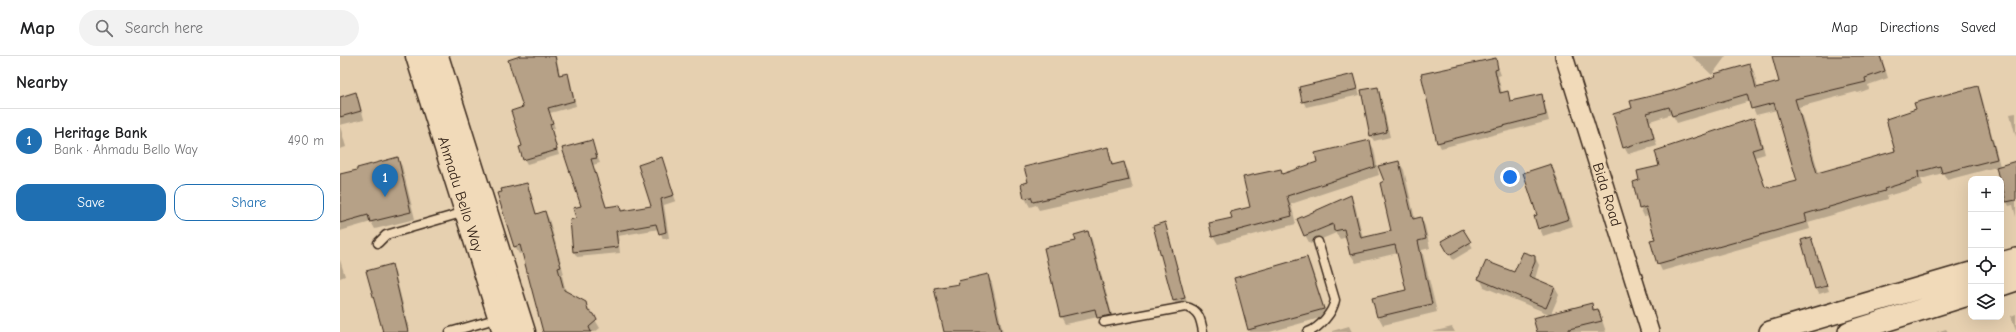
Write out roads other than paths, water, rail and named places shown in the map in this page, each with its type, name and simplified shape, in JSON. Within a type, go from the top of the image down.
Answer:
[{"type":"main road","name":"Ahmadu Bello Way","points":[[417,56],[502,325]]},
{"type":"main road","name":"Ahmadu Bello Way","points":[[437,56],[524,332]]},
{"type":"street","name":"Bida Road","points":[[1564,56],[1650,332]]},
{"type":"street","points":[[2004,263],[2016,259]]},
{"type":"street","points":[[1770,332],[1968,274]]},
{"type":"street","points":[[2004,284],[2016,280]]},
{"type":"street","points":[[1849,332],[1968,295]]},
{"type":"lane","points":[[378,243],[386,235],[466,212]]},
{"type":"lane","points":[[1308,332],[1319,326],[1334,308],[1336,300],[1318,242]]},
{"type":"lane","points":[[1104,322],[1185,307],[1193,308],[1198,314],[1203,332]]},
{"type":"lane","points":[[450,332],[502,325]]},
{"type":"place","name":"Heritage Bank","points":[[385,197]]}]
